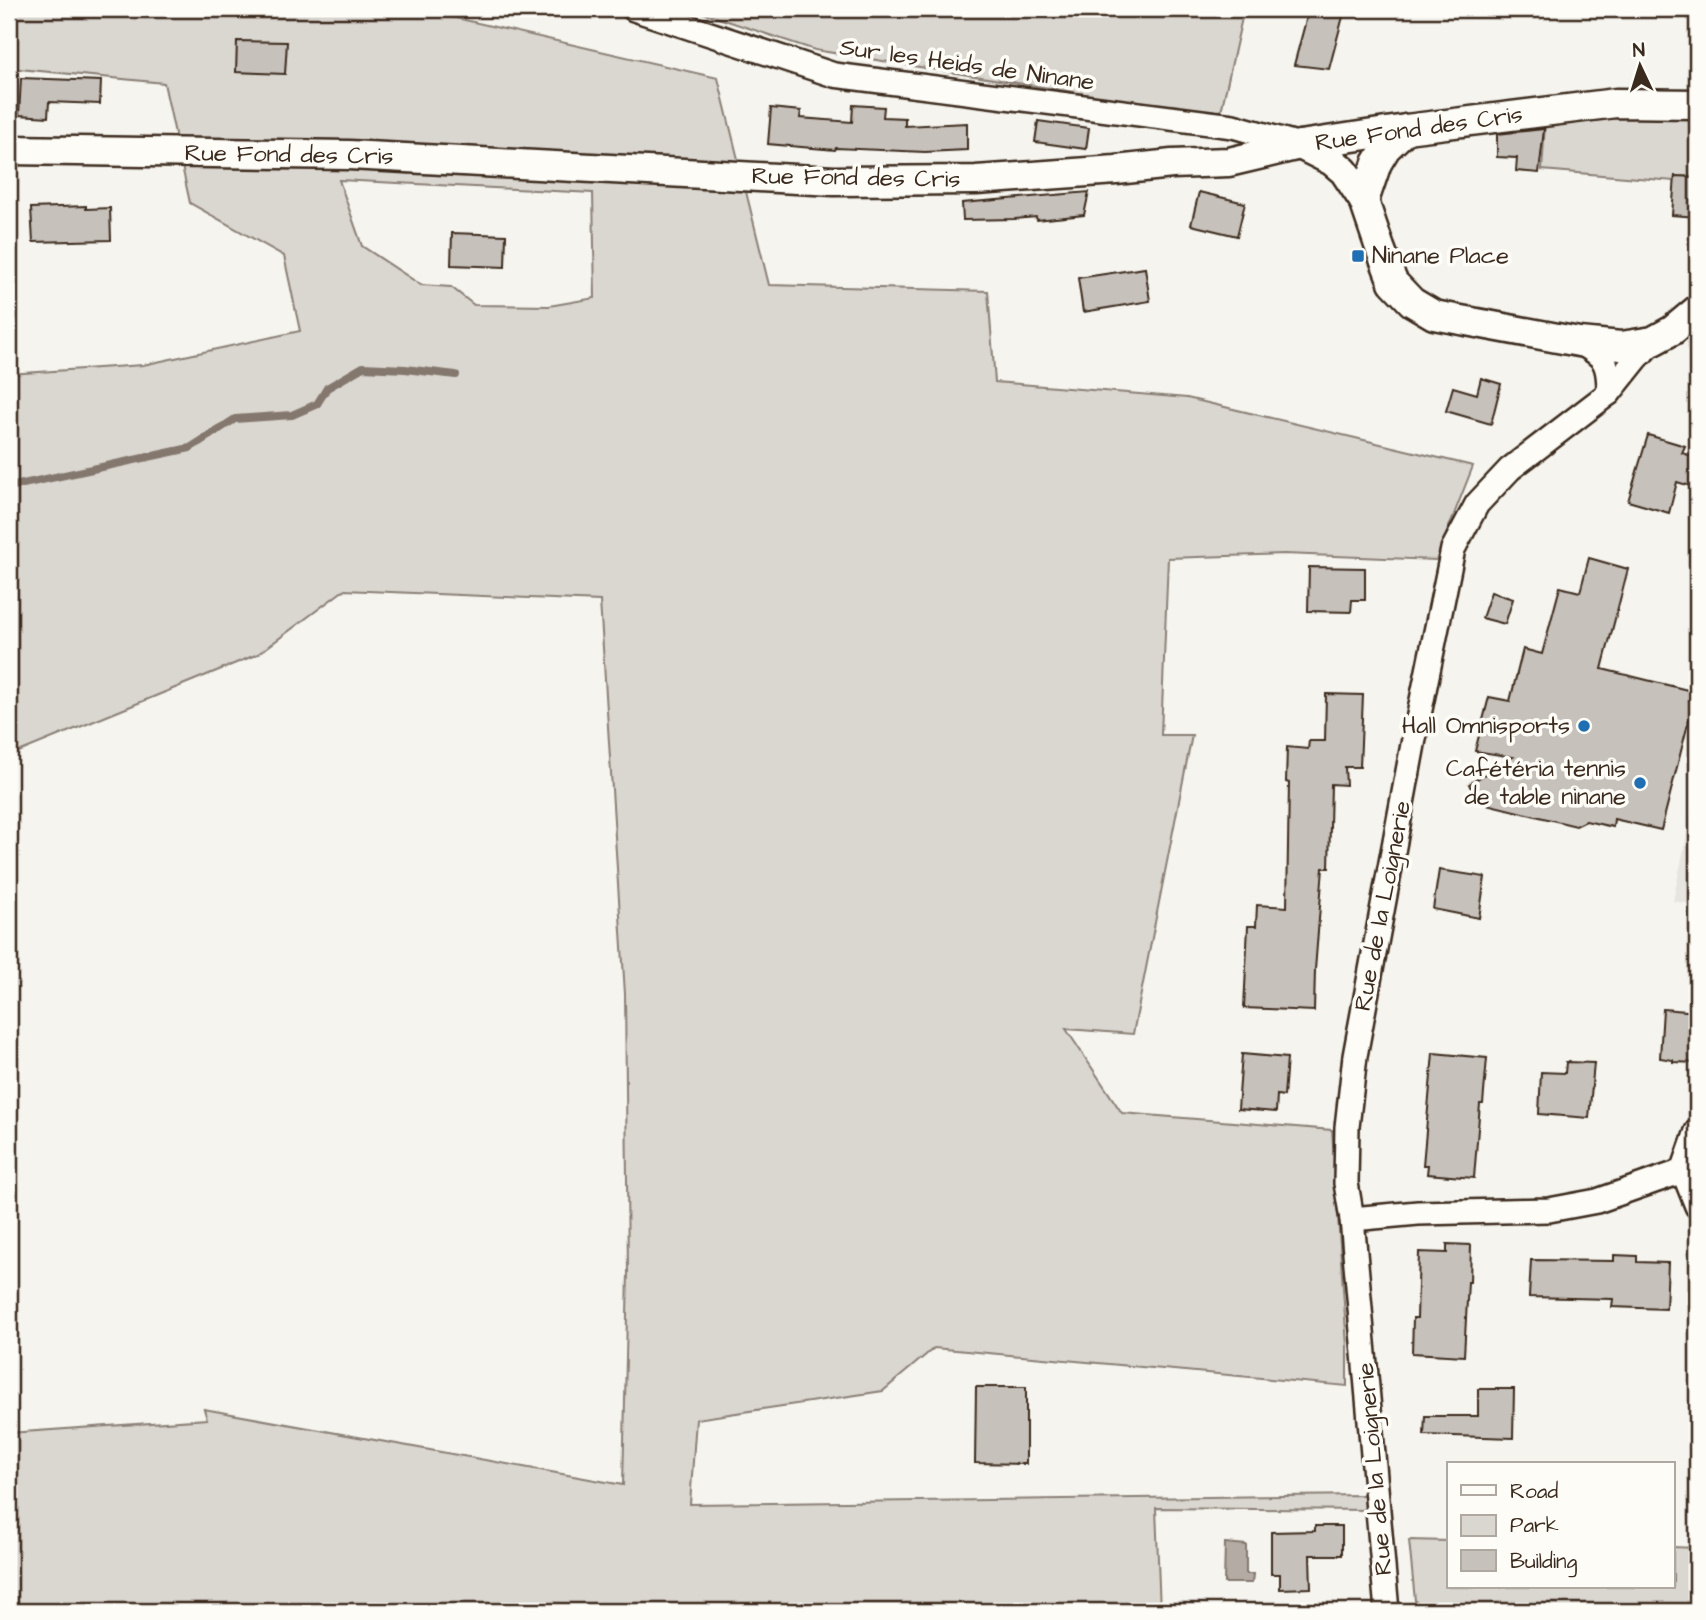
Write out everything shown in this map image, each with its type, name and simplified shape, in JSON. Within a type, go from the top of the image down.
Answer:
[{"type":"street","name":"Sur les Heids de Ninane","points":[[634,9],[834,75],[1233,126],[1300,145]]},
{"type":"street","name":"Rue Fond des Cris","points":[[9,150],[349,155],[846,181],[976,180],[1229,162],[1300,145],[1616,103],[1697,104]]},
{"type":"street","points":[[1364,201],[1377,163],[1386,148],[1406,129]]},
{"type":"street","points":[[1300,145],[1332,161],[1344,171],[1364,201],[1393,282],[1412,302],[1434,315],[1579,342],[1621,346],[1653,341]]},
{"type":"street","name":"Rue de la Loignerie","points":[[1387,1611],[1352,1219],[1346,1183],[1347,1127],[1355,1056],[1413,739],[1453,550],[1477,504],[1510,469],[1609,393],[1653,341],[1673,330],[1697,310]]},
{"type":"street","points":[[1579,342],[1602,356],[1609,380],[1609,393]]},
{"type":"street","points":[[1697,1131],[1683,1171],[1697,1206]]},
{"type":"street","points":[[1352,1219],[1418,1213],[1549,1210],[1597,1201],[1683,1171]]},
{"type":"shaded area","points":[[1697,787],[1697,905],[1673,901]]},
{"type":"shaded area","points":[[1225,1543],[1246,1545],[1246,1574],[1253,1574],[1252,1583],[1224,1583]]},
{"type":"green space","points":[[9,9],[417,9],[718,78],[769,285],[988,291],[995,382],[1187,398],[1473,466],[1436,560],[1284,554],[1168,558],[1161,735],[1192,735],[1133,1034],[1066,1029],[1122,1113],[1332,1130],[1347,1346],[1347,1386],[934,1348],[883,1391],[696,1419],[690,1504],[1364,1495],[1369,1510],[1156,1508],[1160,1611],[9,1611],[9,1433],[207,1419],[204,1409],[623,1485],[628,1272],[625,994],[600,601],[344,590],[258,654],[9,756],[9,374],[143,365],[300,331],[284,256],[190,203],[164,83],[9,68]],"holes":[[[339,180],[593,193],[595,298],[549,306],[474,305],[451,287],[421,285],[362,246]]]},
{"type":"green space","points":[[691,9],[1244,9],[1220,116],[815,50]]},
{"type":"green space","points":[[1626,116],[1697,119],[1697,177],[1675,176],[1674,181],[1542,170],[1545,125]]},
{"type":"green space","points":[[1409,1540],[1447,1541],[1447,1588],[1674,1588],[1674,1547],[1697,1548],[1697,1611],[1416,1611]]},
{"type":"building","points":[[1309,9],[1345,9],[1329,69],[1294,65]]},
{"type":"building","points":[[237,41],[287,42],[285,74],[236,72]]},
{"type":"building","points":[[21,78],[101,81],[100,104],[49,102],[48,117],[19,115]]},
{"type":"building","points":[[853,105],[884,107],[883,117],[905,118],[905,126],[967,123],[967,150],[835,150],[768,144],[771,108],[801,111],[800,118],[852,122]]},
{"type":"building","points":[[1038,121],[1089,128],[1086,149],[1035,142]]},
{"type":"building","points":[[1544,129],[1539,173],[1516,171],[1517,158],[1497,157],[1497,134]]},
{"type":"building","points":[[1675,176],[1697,177],[1697,217],[1672,215]]},
{"type":"building","points":[[1089,192],[1084,215],[1037,220],[1036,217],[963,220],[962,203]]},
{"type":"building","points":[[1199,192],[1245,203],[1237,236],[1191,225]]},
{"type":"building","points":[[86,206],[86,209],[110,208],[111,240],[33,242],[31,208]]},
{"type":"building","points":[[452,233],[506,235],[505,267],[451,265]]},
{"type":"building","points":[[1145,268],[1150,301],[1083,312],[1078,278]]},
{"type":"building","points":[[1481,378],[1501,384],[1491,424],[1446,411],[1453,387],[1477,394]]},
{"type":"building","points":[[1648,435],[1685,446],[1682,453],[1697,458],[1697,488],[1677,482],[1669,513],[1628,501]]},
{"type":"building","name":"Hall Omnisports","points":[[1589,558],[1628,569],[1602,669],[1696,692],[1661,830],[1614,819],[1613,827],[1586,821],[1576,826],[1478,802],[1469,784],[1513,757],[1475,751],[1489,697],[1510,701],[1523,649],[1542,654],[1560,587],[1580,592]]},
{"type":"building","points":[[1309,567],[1365,568],[1365,600],[1352,600],[1351,612],[1308,611]]},
{"type":"building","points":[[1491,592],[1513,599],[1505,624],[1482,618]]},
{"type":"building","points":[[1326,694],[1363,695],[1360,767],[1345,767],[1346,785],[1331,784],[1329,868],[1323,868],[1314,1011],[1244,1008],[1248,926],[1256,926],[1257,905],[1287,907],[1287,747],[1308,749],[1309,741],[1325,741]]},
{"type":"building","points":[[1439,870],[1485,877],[1479,918],[1433,909]]},
{"type":"building","points":[[1663,1009],[1697,1012],[1697,1063],[1673,1062],[1660,1058]]},
{"type":"building","points":[[1433,1053],[1487,1058],[1474,1178],[1427,1174],[1428,1165],[1423,1165]]},
{"type":"building","points":[[1242,1054],[1287,1058],[1284,1096],[1277,1095],[1276,1112],[1238,1109]]},
{"type":"building","points":[[1566,1062],[1594,1063],[1589,1118],[1539,1114],[1541,1072],[1565,1073]]},
{"type":"building","points":[[1447,1244],[1471,1245],[1464,1356],[1412,1353],[1413,1318],[1417,1318],[1419,1252],[1447,1253]]},
{"type":"building","points":[[1614,1255],[1637,1256],[1637,1262],[1668,1263],[1666,1309],[1612,1307],[1613,1299],[1529,1297],[1531,1260],[1614,1261]]},
{"type":"building","points":[[976,1387],[1026,1387],[1026,1464],[975,1463]]},
{"type":"building","points":[[1478,1389],[1514,1389],[1513,1438],[1424,1435],[1425,1416],[1478,1416]]},
{"type":"building","points":[[1315,1526],[1342,1526],[1342,1555],[1310,1555],[1311,1588],[1280,1589],[1280,1574],[1271,1574],[1271,1532],[1315,1531]]},
{"type":"waterway","points":[[9,487],[190,448],[235,419],[292,415],[317,404],[327,388],[363,367],[456,375]]},
{"type":"place","name":"Ninane Place","points":[[1358,256]]},
{"type":"place","name":"Hall Omnisports","points":[[1584,726]]},
{"type":"place","name":"Cafétéria tennis de table ninane","points":[[1640,783]]}]
